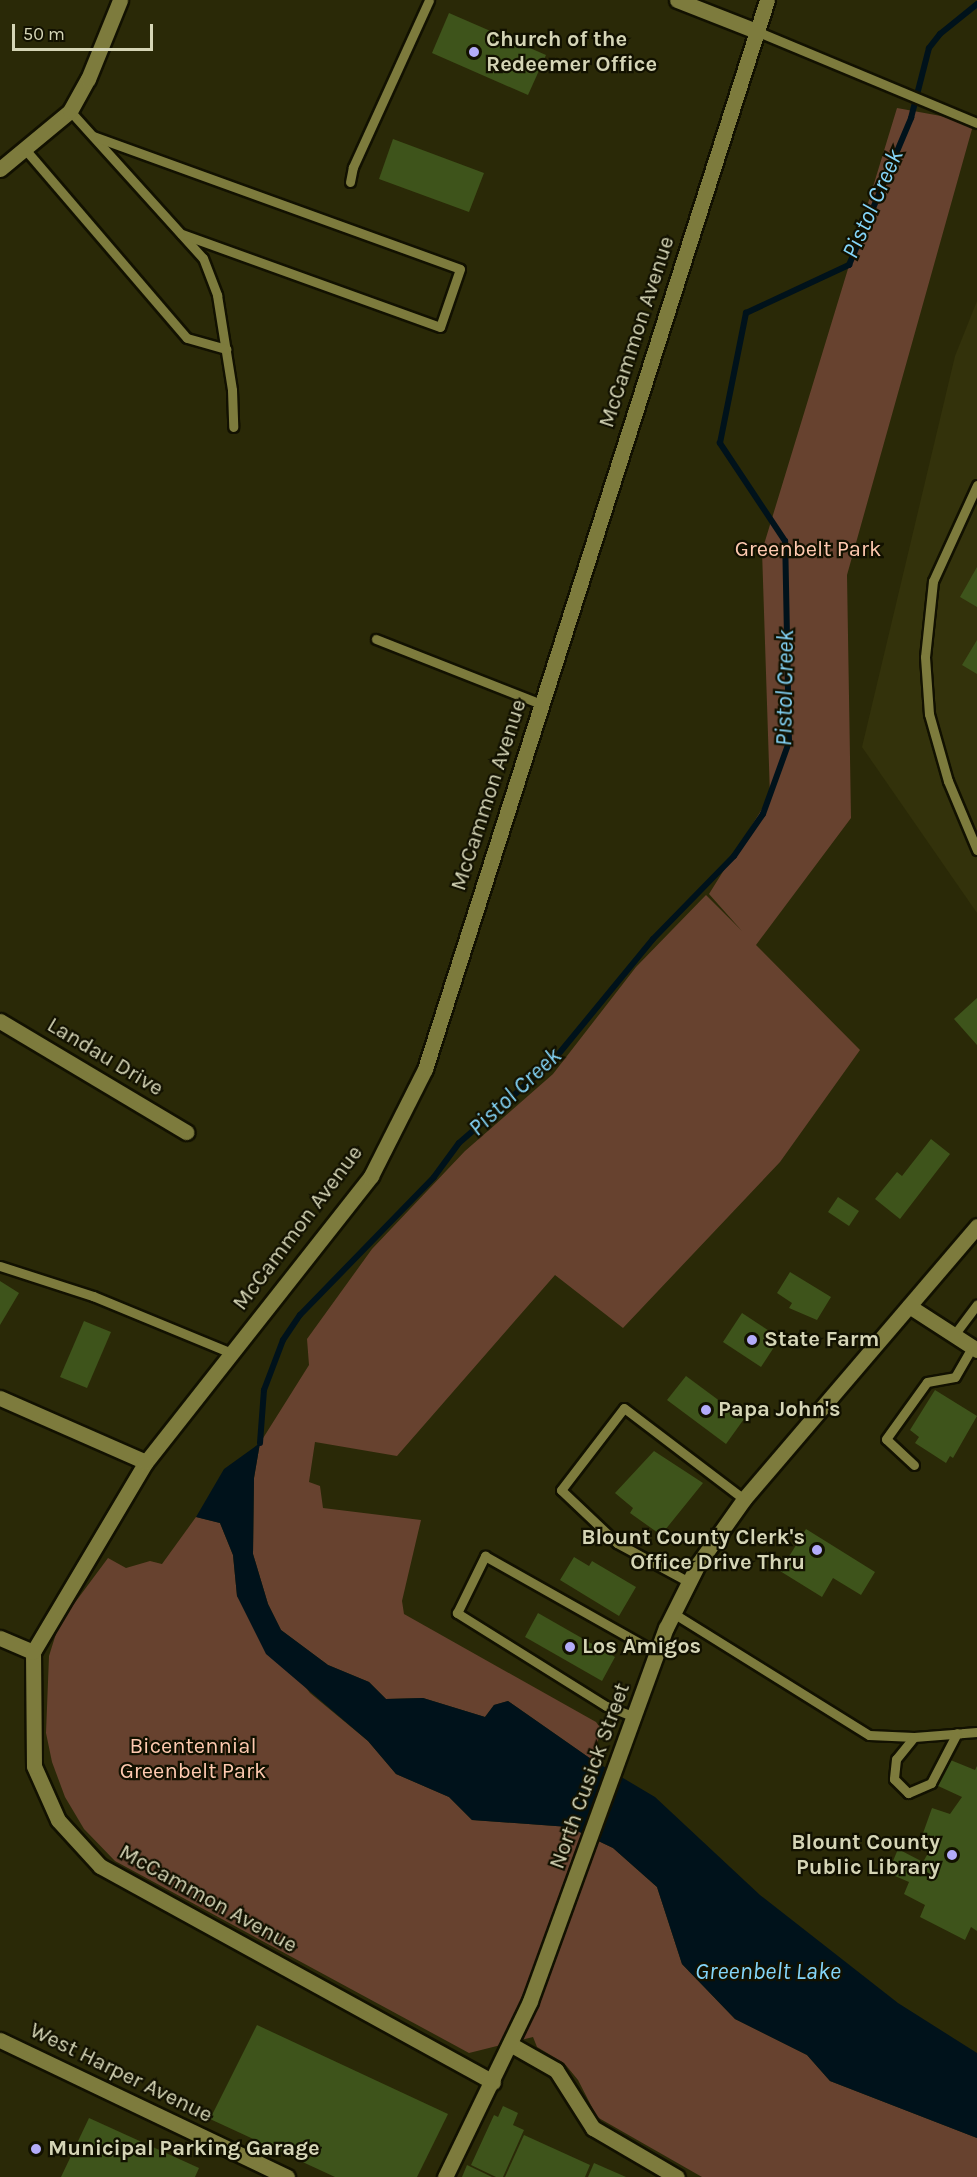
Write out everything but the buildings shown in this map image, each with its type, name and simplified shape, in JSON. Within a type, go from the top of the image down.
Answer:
[{"type":"street","points":[[0,168],[70,111],[88,79],[120,0]]},
{"type":"street","points":[[677,0],[756,31]]},
{"type":"street","name":"McCammon Avenue","points":[[493,2082],[100,1866],[58,1820],[34,1766],[33,1652],[146,1462],[371,1176],[425,1069],[767,0]]},
{"type":"street","name":"Landau Drive","points":[[0,1021],[186,1132]]},
{"type":"street","name":"North Cusick Street","points":[[445,2177],[510,2044],[582,1868],[657,1653],[673,1613],[698,1564],[744,1499],[977,1227]]},
{"type":"street","points":[[909,1306],[975,1349]]},
{"type":"street","points":[[0,1398],[146,1462]]},
{"type":"street","points":[[0,1638],[33,1652]]},
{"type":"street","name":"West Harper Avenue","points":[[0,2040],[287,2177]]},
{"type":"street","points":[[510,2044],[556,2070],[593,2128],[676,2177]]},
{"type":"lane","points":[[350,182],[353,166],[429,0]]},
{"type":"lane","points":[[756,31],[977,123]]},
{"type":"lane","points":[[70,111],[203,258],[211,276],[226,349],[232,390],[233,427]]},
{"type":"lane","points":[[93,136],[460,269],[440,327],[181,234]]},
{"type":"lane","points":[[24,148],[187,338],[226,349]]},
{"type":"lane","points":[[977,485],[933,581],[925,657],[929,714],[948,781],[977,849]]},
{"type":"lane","points":[[376,639],[541,704]]},
{"type":"lane","points":[[0,1266],[93,1296],[231,1353]]},
{"type":"lane","points":[[954,1335],[977,1305]]},
{"type":"lane","points":[[914,1465],[886,1439],[927,1382],[955,1377],[975,1349]]},
{"type":"lane","points":[[689,1582],[616,1543],[561,1490],[624,1408],[744,1499]]},
{"type":"lane","points":[[635,1717],[606,1706],[457,1613],[485,1556],[657,1653]]},
{"type":"lane","points":[[673,1613],[868,1735],[914,1737],[977,1732]]},
{"type":"lane","points":[[914,1737],[896,1759],[894,1779],[908,1793],[931,1783],[957,1734]]},
{"type":"shaded area","points":[[977,301],[977,913],[862,747],[955,356]]},
{"type":"green space","name":"Greenbelt Park","points":[[897,108],[974,122],[847,575],[851,818],[756,945],[860,1050],[780,1162],[623,1328],[555,1275],[397,1456],[315,1442],[309,1482],[320,1486],[323,1508],[421,1520],[402,1601],[404,1614],[596,1722],[602,1730],[591,1759],[508,1701],[494,1705],[485,1717],[423,1698],[386,1699],[369,1682],[328,1665],[281,1630],[268,1604],[253,1554],[254,1478],[260,1443],[309,1365],[307,1339],[372,1249],[465,1151],[553,1074],[636,967],[706,895],[742,931],[709,894],[770,796],[762,551]]},
{"type":"green space","name":"Bicentennial Greenbelt Park","points":[[196,1517],[220,1523],[233,1555],[237,1596],[310,1693],[368,1741],[396,1774],[449,1797],[472,1820],[569,1827],[613,1848],[657,1887],[682,1964],[735,2019],[807,2055],[830,2081],[977,2138],[977,2177],[702,2177],[597,2117],[578,2080],[564,2063],[537,2047],[533,2037],[469,2053],[115,1861],[84,1829],[65,1797],[52,1762],[46,1733],[49,1656],[59,1624],[108,1558],[126,1568],[150,1561],[162,1564]]},
{"type":"water","name":"Greenbelt Lake","points":[[260,1443],[254,1478],[253,1554],[268,1604],[281,1630],[328,1665],[369,1682],[386,1699],[423,1698],[485,1717],[494,1705],[508,1701],[591,1759],[655,1797],[760,1895],[898,2003],[977,2053],[977,2138],[830,2081],[807,2055],[735,2019],[682,1964],[657,1887],[613,1848],[569,1827],[472,1820],[449,1797],[396,1774],[368,1741],[266,1654],[237,1596],[233,1555],[220,1523],[196,1517],[224,1469]]},
{"type":"waterway","name":"Pistol Creek","points":[[260,1443],[264,1390],[283,1340],[300,1315],[434,1177],[459,1143],[552,1062],[653,939],[734,856],[763,814],[789,742],[785,541],[720,443],[746,313],[849,265],[911,118],[929,48],[940,34],[977,4]]},
{"type":"place","name":"Church of the Redeemer Office","points":[[474,52]]},
{"type":"place","name":"State Farm","points":[[752,1340]]},
{"type":"place","name":"Papa John's","points":[[706,1410]]},
{"type":"place","name":"Blount County Clerk's Office Drive Thru","points":[[817,1550]]},
{"type":"place","name":"Los Amigos","points":[[570,1647]]},
{"type":"place","name":"Blount County Public Library","points":[[952,1855]]},
{"type":"place","name":"Municipal Parking Garage","points":[[36,2149]]}]
